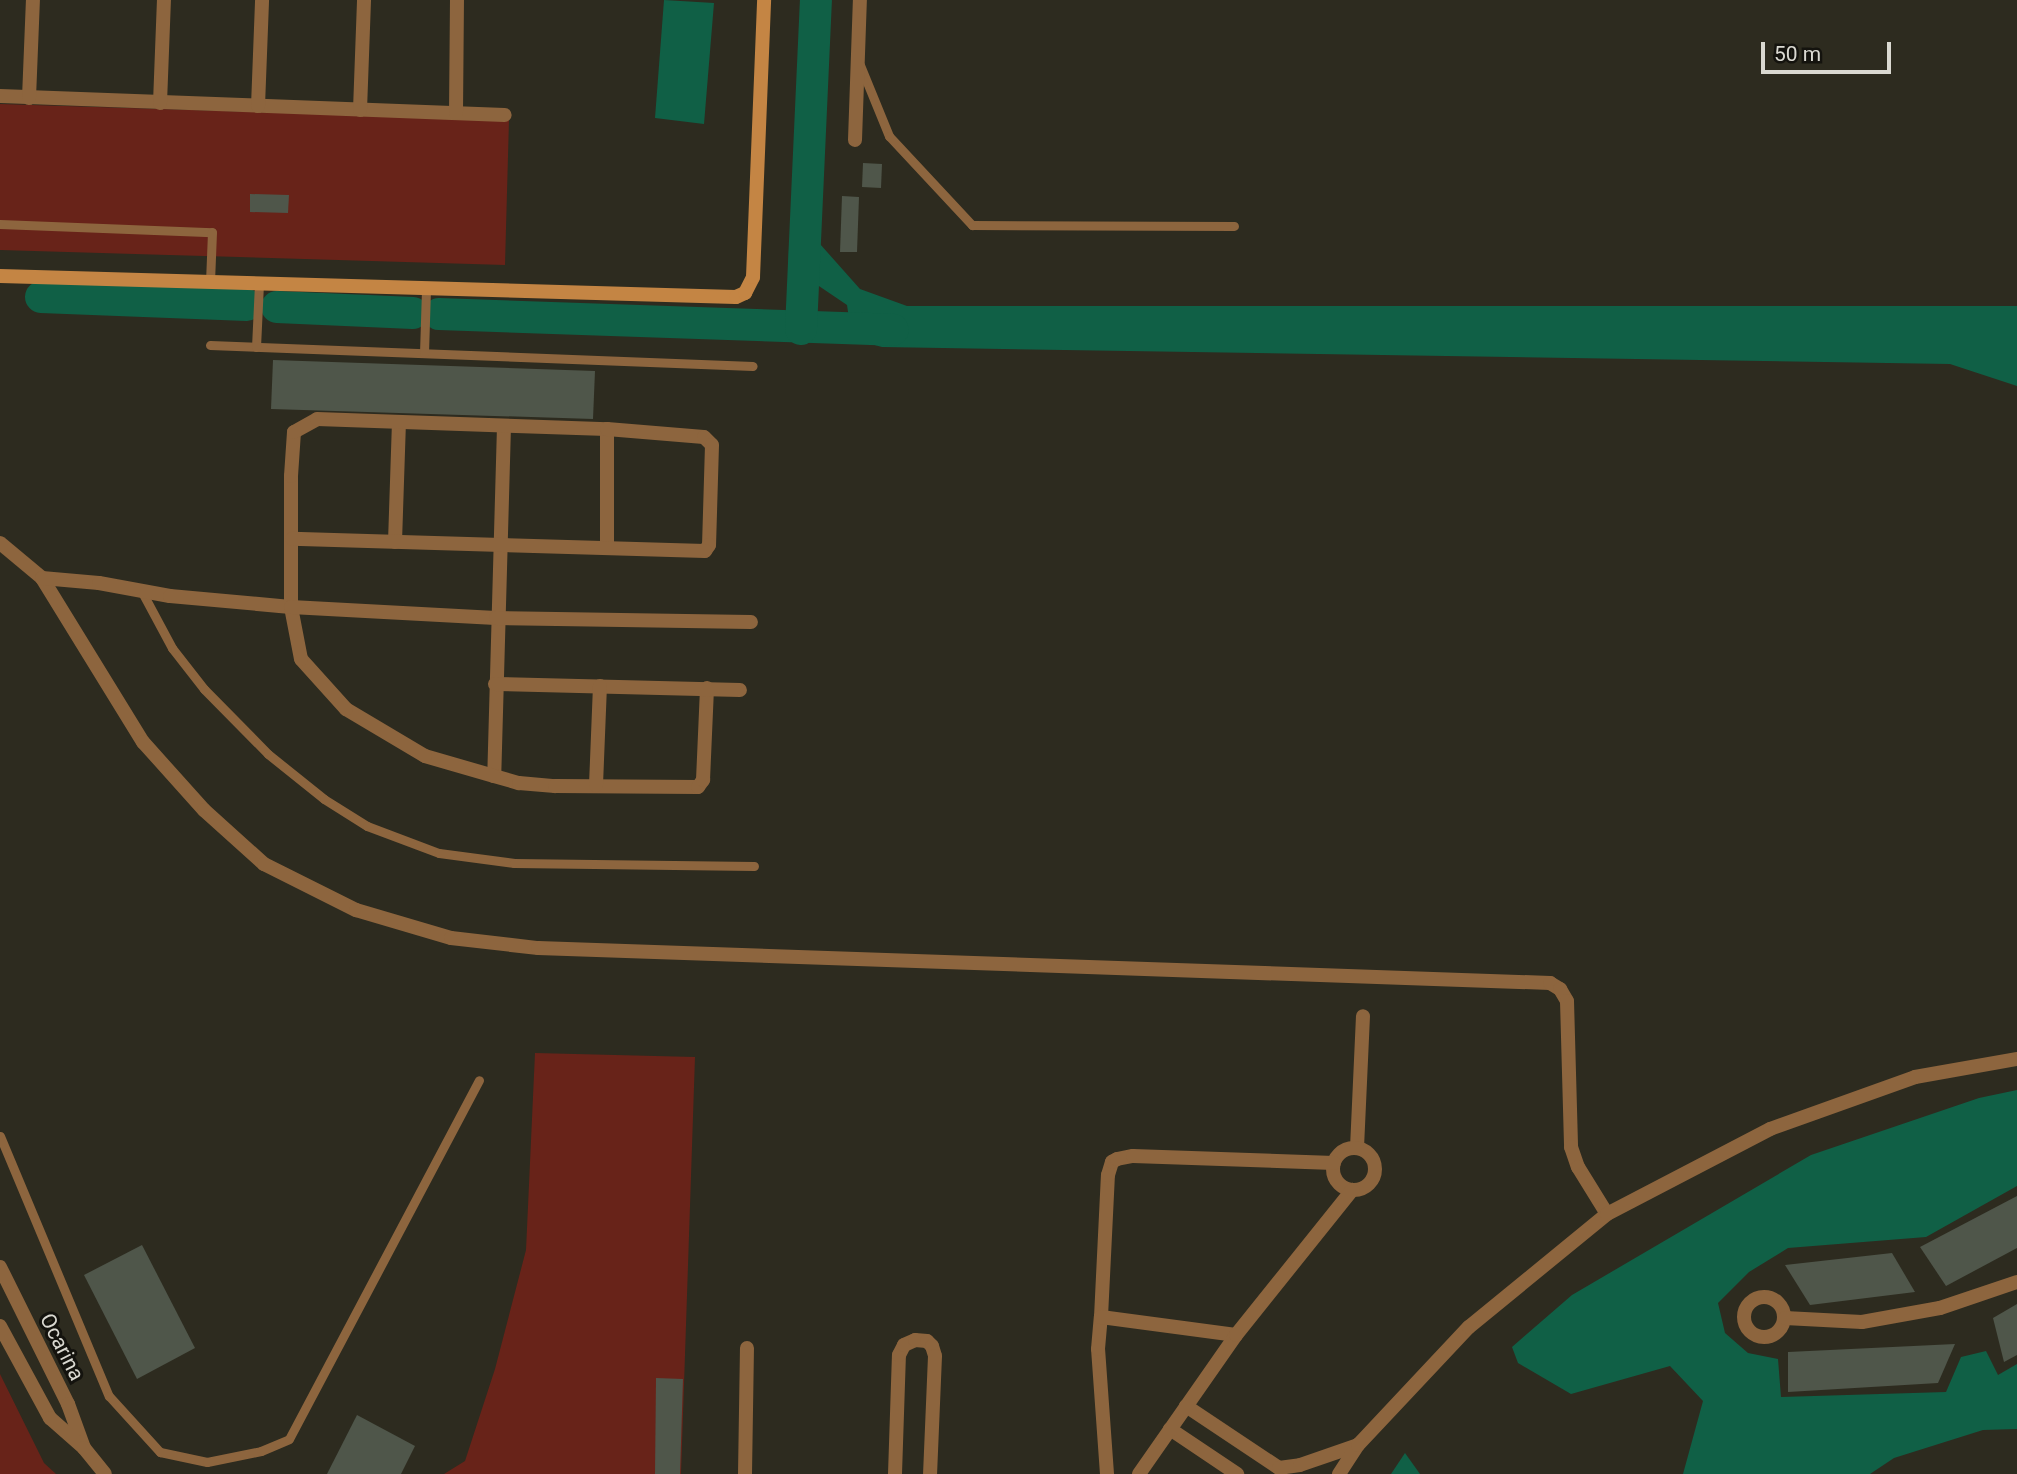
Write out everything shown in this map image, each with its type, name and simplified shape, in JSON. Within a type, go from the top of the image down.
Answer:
[{"type":"main road","points":[[0,276],[722,297],[745,293],[753,277],[754,262],[764,0]]},
{"type":"street","points":[[29,98],[33,0]]},
{"type":"street","points":[[153,0],[164,0],[160,103]]},
{"type":"street","points":[[258,106],[262,0]]},
{"type":"street","points":[[360,110],[364,0]]},
{"type":"street","points":[[456,113],[457,0]]},
{"type":"street","points":[[855,140],[860,0]]},
{"type":"street","points":[[0,96],[505,115]]},
{"type":"street","points":[[292,539],[708,549],[712,445],[704,437],[607,429],[317,419],[294,432],[292,539],[291,607],[301,659],[346,709],[425,756],[519,783],[696,788],[701,785],[707,688]]},
{"type":"street","points":[[395,542],[399,423]]},
{"type":"street","points":[[494,776],[496,618],[504,426]]},
{"type":"street","points":[[607,429],[607,548]]},
{"type":"street","points":[[0,543],[43,578],[143,742],[204,810],[264,864],[356,910],[451,937],[538,947],[1550,984],[1560,989],[1567,1000],[1571,1147],[1578,1167],[1607,1214]]},
{"type":"street","points":[[43,578],[99,583],[142,592],[291,607],[496,618],[751,622]]},
{"type":"street","points":[[495,684],[740,690]]},
{"type":"street","points":[[596,785],[600,686]]},
{"type":"street","points":[[1357,1148],[1363,1016]]},
{"type":"street","points":[[1339,1474],[1358,1445],[1469,1327],[1607,1214],[1770,1129],[1916,1077],[2017,1059]]},
{"type":"street","points":[[1357,1148],[1370,1155],[1375,1175],[1366,1187],[1352,1190],[1345,1188],[1335,1177],[1334,1163],[1343,1152],[1357,1148]]},
{"type":"street","points":[[1107,1474],[1098,1349],[1108,1175],[1112,1162],[1133,1156],[1334,1163]]},
{"type":"street","points":[[1139,1474],[1236,1335],[1352,1190]]},
{"type":"street","name":"Ocarina","points":[[0,1267],[68,1405],[84,1448]]},
{"type":"street","points":[[1785,1318],[1862,1322],[1940,1308],[2017,1282]]},
{"type":"street","points":[[1101,1317],[1236,1335]]},
{"type":"street","name":"Ocarina","points":[[0,1326],[50,1418],[84,1448],[105,1474]]},
{"type":"street","points":[[895,1474],[899,1355],[904,1345],[915,1340],[927,1341],[935,1356],[930,1474]]},
{"type":"street","points":[[745,1474],[747,1348]]},
{"type":"street","points":[[1186,1406],[1279,1468],[1300,1465],[1358,1445]]},
{"type":"street","points":[[1170,1429],[1237,1474]]},
{"type":"lane","points":[[858,61],[889,136],[972,225],[1234,226]]},
{"type":"lane","points":[[0,224],[212,232],[211,282]]},
{"type":"lane","points":[[256,347],[260,284]]},
{"type":"lane","points":[[424,353],[426,289]]},
{"type":"lane","points":[[210,345],[753,366]]},
{"type":"lane","points":[[142,592],[172,648],[204,689],[268,754],[324,799],[368,826],[439,853],[514,863],[754,866]]},
{"type":"lane","points":[[0,1136],[109,1395],[160,1452],[206,1462],[261,1451],[289,1439],[479,1080]]},
{"type":"shaded area","points":[[664,0],[714,3],[704,124],[655,118]]},
{"type":"shaded area","points":[[0,104],[509,120],[505,265],[0,250]]},
{"type":"shaded area","points":[[820,244],[860,289],[907,306],[2017,306],[2017,386],[1950,364],[882,347],[852,339],[847,305],[810,280],[788,280],[789,246]]},
{"type":"shaded area","points":[[535,1053],[695,1057],[681,1474],[444,1474],[465,1461],[495,1369],[526,1250]]},
{"type":"shaded area","points":[[2017,1090],[2017,1186],[1926,1237],[1788,1248],[1749,1272],[1718,1303],[1725,1333],[1748,1353],[1778,1359],[1781,1397],[1946,1392],[1961,1357],[1986,1351],[1998,1375],[2017,1364],[2017,1429],[1983,1430],[1894,1458],[1870,1474],[1683,1474],[1703,1401],[1670,1366],[1571,1394],[1518,1363],[1512,1347],[1572,1295],[1811,1155],[1979,1098]]},
{"type":"shaded area","points":[[0,1374],[44,1463],[56,1474],[0,1474]]},
{"type":"shaded area","points":[[1405,1453],[1420,1474],[1391,1474]]},
{"type":"building","points":[[863,163],[882,164],[881,188],[862,187]]},
{"type":"building","points":[[250,194],[289,195],[288,213],[250,212]]},
{"type":"building","points":[[842,196],[859,197],[857,252],[840,252]]},
{"type":"building","points":[[273,360],[595,371],[593,419],[271,409]]},
{"type":"building","points":[[2017,1196],[2017,1248],[1946,1286],[1920,1247]]},
{"type":"building","points":[[142,1245],[195,1348],[137,1379],[84,1275]]},
{"type":"building","points":[[1892,1253],[1915,1292],[1810,1305],[1785,1265]]},
{"type":"building","points":[[2017,1304],[2017,1355],[2004,1362],[1993,1318]]},
{"type":"building","points":[[1955,1344],[1938,1383],[1788,1392],[1788,1352]]},
{"type":"building","points":[[656,1378],[683,1379],[680,1474],[655,1474]]},
{"type":"building","points":[[357,1415],[415,1446],[401,1474],[327,1474]]},
{"type":"waterway","points":[[801,329],[816,0]]},
{"type":"waterway","points":[[41,297],[247,305]]},
{"type":"waterway","points":[[277,307],[413,313]]},
{"type":"waterway","points":[[439,314],[893,330]]}]
